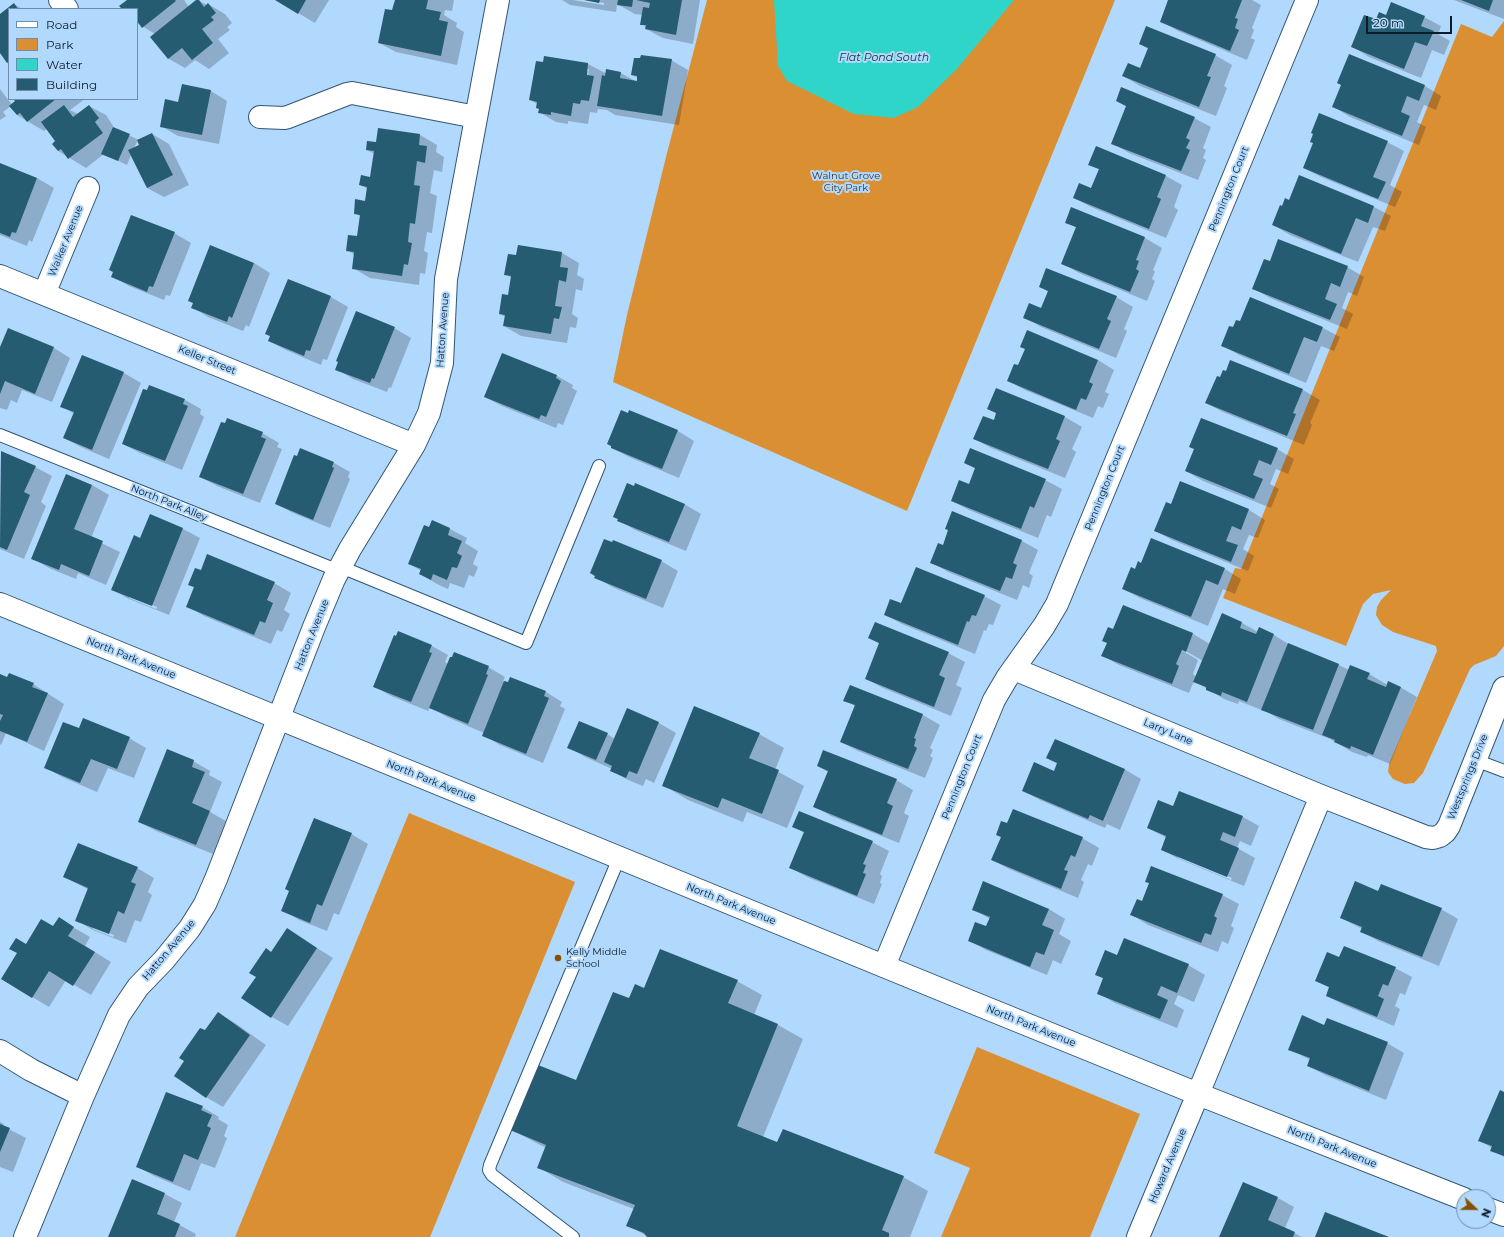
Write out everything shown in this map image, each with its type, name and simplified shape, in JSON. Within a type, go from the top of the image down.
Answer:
[{"type":"street","points":[[60,0],[66,8]]},
{"type":"street","name":"Hatton Avenue","points":[[25,1237],[83,1096],[119,1015],[138,987],[164,960],[190,928],[205,904],[314,627],[340,569],[350,549],[414,445],[429,413],[442,363],[446,279],[498,0]]},
{"type":"street","name":"Pennington Court","points":[[884,966],[994,700],[1014,668],[1044,626],[1057,604],[1307,0]]},
{"type":"street","points":[[260,117],[288,117],[352,93],[476,117]]},
{"type":"street","name":"Walker Avenue","points":[[44,294],[88,188]]},
{"type":"street","name":"Keller Street","points":[[0,276],[414,445]]},
{"type":"street","name":"North Park Avenue","points":[[0,604],[1198,1094],[1456,1196]]},
{"type":"street","name":"Larry Lane","points":[[1014,668],[1321,796]]},
{"type":"street","name":"Westsprings Drive","points":[[1321,796],[1426,837],[1433,838],[1440,836],[1445,832],[1448,826],[1504,688]]},
{"type":"street","name":"Howard Avenue","points":[[1138,1237],[1321,796]]},
{"type":"street","points":[[0,1051],[31,1070],[83,1096]]},
{"type":"lane","name":"North Park Alley","points":[[0,435],[526,643],[599,466]]},
{"type":"lane","points":[[1475,760],[1504,771]]},
{"type":"lane","points":[[573,1237],[492,1175],[490,1165],[619,858]]},
{"type":"green space","name":"Walnut Grove City Park","points":[[707,0],[1115,0],[907,511],[613,382],[627,315]]},
{"type":"green space","points":[[1504,21],[1504,646],[1496,656],[1474,665],[1470,669],[1423,773],[1414,783],[1405,784],[1393,779],[1388,772],[1389,764],[1437,651],[1436,646],[1393,632],[1382,625],[1376,615],[1377,607],[1381,600],[1391,590],[1373,594],[1363,604],[1346,646],[1223,598],[1235,568],[1241,569],[1461,24],[1492,37]]},
{"type":"green space","points":[[409,813],[575,882],[430,1237],[235,1237]]},
{"type":"green space","points":[[977,1047],[1140,1114],[1090,1237],[941,1237],[970,1168],[934,1153]]},
{"type":"water","name":"Flat Pond South","points":[[774,0],[1014,0],[957,69],[918,107],[894,118],[854,114],[787,81],[778,66]]},
{"type":"building","points":[[127,0],[176,1],[142,28],[138,22],[138,8],[121,8],[119,6]]},
{"type":"building","points":[[196,0],[199,0],[204,7],[208,3],[216,13],[211,17],[214,20],[202,29],[213,43],[192,60],[182,48],[168,59],[150,37]]},
{"type":"building","points":[[275,0],[306,0],[298,14]]},
{"type":"building","points":[[395,0],[428,0],[426,9],[441,12],[439,20],[448,22],[441,56],[378,43],[385,9],[392,10]]},
{"type":"building","points":[[584,0],[600,0],[599,3]]},
{"type":"building","points":[[618,0],[633,0],[632,7],[617,5]]},
{"type":"building","points":[[636,0],[682,0],[676,35],[645,29],[646,25],[640,25],[643,7],[649,8],[650,3]]},
{"type":"building","points":[[1168,0],[1242,0],[1235,18],[1238,19],[1235,28],[1239,30],[1230,51],[1160,22]]},
{"type":"building","points":[[1461,0],[1493,0],[1489,11]]},
{"type":"building","points":[[1391,2],[1425,16],[1421,26],[1434,31],[1427,46],[1415,42],[1404,69],[1351,47],[1364,15],[1376,19],[1379,12],[1386,15]]},
{"type":"building","points":[[14,3],[17,8],[8,8],[7,63],[0,53],[0,14]]},
{"type":"building","points":[[1146,26],[1216,54],[1207,76],[1211,77],[1199,107],[1122,76],[1128,63],[1140,68],[1148,48],[1139,44]]},
{"type":"building","points":[[1349,54],[1425,85],[1419,101],[1407,96],[1401,112],[1410,116],[1402,136],[1332,107],[1341,85],[1337,83]]},
{"type":"building","points":[[641,55],[672,59],[662,116],[597,106],[602,75],[605,76],[606,69],[621,72],[620,78],[637,81],[637,76],[631,75],[634,58],[640,58]]},
{"type":"building","points":[[544,56],[588,63],[587,75],[594,76],[589,101],[581,100],[580,104],[573,103],[571,116],[551,112],[551,115],[538,113],[539,109],[536,108],[537,102],[529,100],[536,61],[543,62]]},
{"type":"building","points":[[182,84],[211,90],[202,135],[160,127],[165,99],[178,102]]},
{"type":"building","points":[[1121,87],[1195,117],[1186,138],[1190,140],[1186,148],[1190,150],[1181,171],[1111,144],[1126,106],[1116,101]]},
{"type":"building","points":[[14,100],[55,100],[27,122],[20,113],[17,115],[9,106],[15,101]]},
{"type":"building","points":[[64,105],[73,117],[89,105],[99,118],[95,122],[103,133],[68,159],[61,149],[58,151],[52,144],[55,141],[41,122]]},
{"type":"building","points":[[1319,113],[1388,141],[1373,177],[1386,182],[1378,199],[1303,168],[1313,143],[1310,142],[1313,134],[1311,133]]},
{"type":"building","points":[[113,127],[130,134],[118,161],[101,154]]},
{"type":"building","points":[[378,128],[420,134],[419,145],[427,146],[425,163],[417,161],[414,185],[420,186],[415,224],[410,223],[408,242],[412,243],[408,265],[404,264],[402,276],[352,269],[354,252],[346,251],[348,235],[357,236],[360,215],[354,214],[355,199],[365,201],[367,187],[359,185],[361,175],[370,177],[374,151],[366,150],[367,141],[376,142]]},
{"type":"building","points":[[152,133],[173,175],[147,188],[128,150],[139,145],[137,140]]},
{"type":"building","points":[[1096,146],[1166,175],[1157,197],[1161,199],[1149,229],[1073,198],[1079,183],[1091,188],[1099,169],[1088,165]]},
{"type":"building","points":[[0,163],[37,178],[16,233],[12,232],[10,237],[0,233]]},
{"type":"building","points":[[1299,175],[1374,206],[1368,223],[1356,218],[1341,254],[1272,225],[1280,205],[1282,206],[1285,198],[1289,200]]},
{"type":"building","points":[[1071,207],[1145,237],[1136,260],[1139,261],[1136,269],[1139,271],[1130,292],[1061,264],[1076,227],[1065,223]]},
{"type":"building","points":[[131,215],[175,232],[153,287],[149,286],[147,292],[111,277],[113,272],[109,270]]},
{"type":"building","points":[[1278,239],[1348,266],[1340,287],[1331,283],[1325,299],[1337,304],[1330,320],[1252,289],[1264,259],[1270,261]]},
{"type":"building","points":[[210,245],[254,263],[232,318],[229,316],[227,322],[191,308],[193,303],[188,301]]},
{"type":"building","points":[[518,245],[562,252],[560,267],[568,268],[566,282],[559,280],[555,306],[562,307],[559,319],[554,318],[551,334],[503,326],[505,315],[499,314],[502,294],[508,295],[511,276],[504,275],[508,254],[516,255]]},
{"type":"building","points":[[1046,268],[1117,296],[1107,319],[1111,321],[1099,349],[1023,318],[1029,303],[1041,308],[1048,291],[1039,287]]},
{"type":"building","points":[[288,279],[331,296],[310,351],[306,350],[304,356],[268,341],[270,336],[265,334]]},
{"type":"building","points":[[1250,297],[1323,327],[1317,342],[1304,337],[1289,374],[1221,346],[1229,326],[1233,327],[1236,320],[1240,321]]},
{"type":"building","points":[[356,311],[395,327],[374,379],[372,378],[370,383],[335,370],[338,362],[336,361]]},
{"type":"building","points":[[8,328],[54,347],[35,394],[5,381],[0,394],[0,347]]},
{"type":"building","points":[[1027,330],[1098,360],[1089,382],[1093,384],[1086,400],[1081,398],[1076,410],[1007,381],[1014,364],[1018,365],[1025,349],[1020,347]]},
{"type":"building","points":[[502,353],[557,375],[556,378],[561,381],[546,417],[541,415],[539,419],[484,397]]},
{"type":"building","points":[[82,355],[124,372],[92,450],[63,438],[74,412],[60,407]]},
{"type":"building","points":[[1230,360],[1303,389],[1293,413],[1296,414],[1287,436],[1205,403],[1217,376],[1220,377],[1223,370],[1226,371]]},
{"type":"building","points":[[149,385],[185,399],[183,404],[188,406],[165,461],[122,444],[143,389],[147,390]]},
{"type":"building","points":[[996,388],[1065,416],[1056,439],[1060,441],[1048,469],[973,439],[983,416],[994,420],[996,413],[987,409]]},
{"type":"building","points":[[621,410],[628,413],[629,410],[678,430],[662,469],[611,448],[611,446],[607,444]]},
{"type":"building","points":[[227,418],[263,432],[261,437],[266,439],[243,494],[199,477],[221,422],[225,423]]},
{"type":"building","points":[[1201,418],[1278,448],[1271,465],[1259,460],[1253,475],[1263,479],[1254,499],[1185,471],[1194,449],[1189,447]]},
{"type":"building","points":[[300,448],[334,462],[332,467],[334,468],[313,520],[275,504],[294,455],[297,456]]},
{"type":"building","points":[[970,448],[1046,479],[1034,508],[1030,506],[1021,529],[951,501],[959,480],[969,484],[975,468],[964,463]]},
{"type":"building","points":[[1,451],[36,466],[24,492],[30,495],[7,550],[0,547]]},
{"type":"building","points":[[66,474],[92,485],[74,529],[103,541],[89,576],[61,564],[59,570],[31,559]]},
{"type":"building","points":[[1180,481],[1249,509],[1241,530],[1232,526],[1226,541],[1238,545],[1231,562],[1154,531],[1166,502],[1171,504]]},
{"type":"building","points":[[627,483],[634,486],[635,483],[685,504],[669,542],[617,521],[618,519],[613,517]]},
{"type":"building","points":[[952,511],[1022,540],[1013,563],[1017,565],[1012,579],[1006,577],[1000,591],[930,563],[938,543],[943,545],[948,530],[945,529]]},
{"type":"building","points":[[150,514],[183,528],[152,606],[111,590],[134,535],[140,538]]},
{"type":"building","points":[[432,520],[450,528],[448,535],[462,541],[457,553],[462,556],[457,568],[452,567],[447,580],[433,574],[431,580],[419,574],[421,569],[408,564],[424,525],[429,527]]},
{"type":"building","points":[[1151,538],[1225,568],[1218,585],[1206,580],[1191,617],[1122,589],[1131,567],[1135,569],[1138,561],[1141,563]]},
{"type":"building","points":[[604,539],[612,542],[613,540],[662,560],[646,599],[594,578],[595,576],[590,573]]},
{"type":"building","points":[[207,554],[275,582],[267,600],[273,603],[265,623],[260,621],[254,635],[186,607],[194,587],[188,585],[195,568],[201,570]]},
{"type":"building","points":[[916,567],[985,595],[976,616],[972,615],[969,622],[967,621],[958,645],[884,615],[890,599],[901,603]]},
{"type":"building","points":[[1123,605],[1193,633],[1186,652],[1182,650],[1176,664],[1179,666],[1172,684],[1101,656],[1107,643],[1102,641],[1108,627],[1113,629]]},
{"type":"building","points":[[1222,613],[1242,622],[1240,628],[1256,634],[1259,627],[1274,634],[1247,702],[1222,692],[1221,696],[1206,690],[1206,687],[1193,682]]},
{"type":"building","points":[[875,622],[949,652],[939,675],[945,678],[934,707],[865,679],[879,643],[868,638]]},
{"type":"building","points":[[398,631],[432,645],[429,652],[432,653],[411,702],[373,687],[394,635],[396,636]]},
{"type":"building","points":[[1288,643],[1339,664],[1313,730],[1261,710]]},
{"type":"building","points":[[454,652],[489,666],[486,674],[488,675],[468,724],[429,708],[450,657],[452,657]]},
{"type":"building","points":[[1350,665],[1370,673],[1367,679],[1386,687],[1388,681],[1401,687],[1373,755],[1351,746],[1350,749],[1334,742],[1335,740],[1322,735]]},
{"type":"building","points":[[9,673],[34,683],[32,687],[48,693],[27,742],[0,731],[0,721],[3,715],[0,714],[0,674],[7,677]]},
{"type":"building","points":[[510,677],[546,691],[544,696],[549,698],[526,754],[482,736],[504,681],[508,682]]},
{"type":"building","points":[[850,685],[923,714],[914,738],[916,739],[914,746],[917,748],[908,769],[840,742],[855,705],[843,701]]},
{"type":"building","points":[[694,706],[760,733],[749,758],[779,770],[762,814],[722,798],[718,808],[662,786]]},
{"type":"building","points":[[627,708],[659,722],[637,774],[629,771],[626,778],[610,771],[612,766],[604,762]]},
{"type":"building","points":[[83,718],[130,737],[117,769],[91,759],[80,783],[44,768],[63,722],[79,728]]},
{"type":"building","points":[[579,721],[608,733],[596,760],[567,748]]},
{"type":"building","points":[[1055,739],[1125,769],[1103,821],[1090,815],[1088,819],[1022,791],[1034,762],[1054,771],[1057,763],[1046,758]]},
{"type":"building","points":[[167,749],[194,760],[192,767],[205,772],[192,803],[210,811],[196,845],[138,822]]},
{"type":"building","points":[[823,750],[897,779],[887,803],[893,806],[882,835],[813,807],[828,771],[817,766]]},
{"type":"building","points":[[1179,791],[1243,816],[1235,837],[1223,832],[1220,840],[1239,848],[1227,877],[1161,850],[1166,836],[1147,828],[1158,800],[1173,806]]},
{"type":"building","points":[[1013,809],[1083,837],[1075,857],[1071,855],[1064,870],[1068,871],[1061,889],[991,860],[1001,837],[996,835],[1001,821],[1007,823]]},
{"type":"building","points":[[799,811],[873,841],[863,864],[866,865],[863,873],[866,874],[857,896],[789,868],[804,832],[792,827]]},
{"type":"building","points":[[314,818],[352,833],[322,906],[317,904],[310,923],[281,911],[289,891],[285,889]]},
{"type":"building","points":[[78,843],[138,867],[131,882],[136,884],[124,914],[118,911],[109,934],[75,921],[88,888],[63,877]]},
{"type":"building","points":[[1151,866],[1223,894],[1214,916],[1217,918],[1211,935],[1205,933],[1201,943],[1130,915],[1137,899],[1142,901],[1149,883],[1145,882]]},
{"type":"building","points":[[983,881],[1049,909],[1042,925],[1054,930],[1044,955],[1036,952],[1030,967],[968,941],[975,922],[986,926],[990,917],[972,910]]},
{"type":"building","points":[[1355,881],[1378,891],[1381,884],[1442,908],[1422,957],[1360,932],[1362,927],[1340,918]]},
{"type":"building","points":[[59,917],[74,927],[68,936],[95,952],[73,986],[49,971],[32,998],[1,979],[17,953],[9,949],[16,938],[26,944],[41,919],[53,926]]},
{"type":"building","points":[[287,928],[317,948],[271,1018],[241,998],[256,977],[249,973],[266,948],[271,952]]},
{"type":"building","points":[[1124,938],[1189,964],[1177,993],[1161,986],[1157,995],[1168,1000],[1160,1019],[1097,994],[1103,978],[1095,975],[1105,950],[1117,955]]},
{"type":"building","points":[[1344,946],[1396,967],[1388,986],[1383,984],[1378,996],[1384,999],[1377,1017],[1326,996],[1329,987],[1315,981],[1327,952],[1339,957]]},
{"type":"building","name":"Kelly Middle School","points":[[660,949],[738,980],[728,1003],[778,1024],[737,1126],[777,1142],[783,1129],[904,1176],[882,1230],[889,1233],[889,1237],[647,1237],[644,1233],[626,1226],[635,1205],[537,1168],[546,1145],[510,1130],[538,1065],[576,1080],[613,992],[629,998],[635,984],[644,988]]},
{"type":"building","points":[[218,1012],[250,1035],[206,1098],[174,1076],[184,1061],[179,1058],[200,1028],[205,1030]]},
{"type":"building","points":[[1302,1015],[1324,1025],[1327,1018],[1388,1042],[1369,1091],[1307,1066],[1310,1058],[1288,1050]]},
{"type":"building","points":[[1500,1090],[1504,1092],[1504,1156],[1490,1151],[1492,1146],[1478,1141]]},
{"type":"building","points":[[166,1092],[203,1106],[201,1110],[212,1115],[207,1126],[211,1128],[198,1160],[184,1154],[173,1182],[136,1167]]},
{"type":"building","points":[[0,1124],[10,1128],[0,1152]]},
{"type":"building","points":[[132,1179],[165,1193],[157,1214],[180,1224],[175,1237],[108,1237]]},
{"type":"building","points":[[1243,1182],[1278,1197],[1268,1220],[1295,1232],[1293,1237],[1219,1237]]},
{"type":"building","points":[[1325,1212],[1389,1237],[1315,1237]]},
{"type":"place","name":"Kelly Middle School","points":[[558,958]]}]
